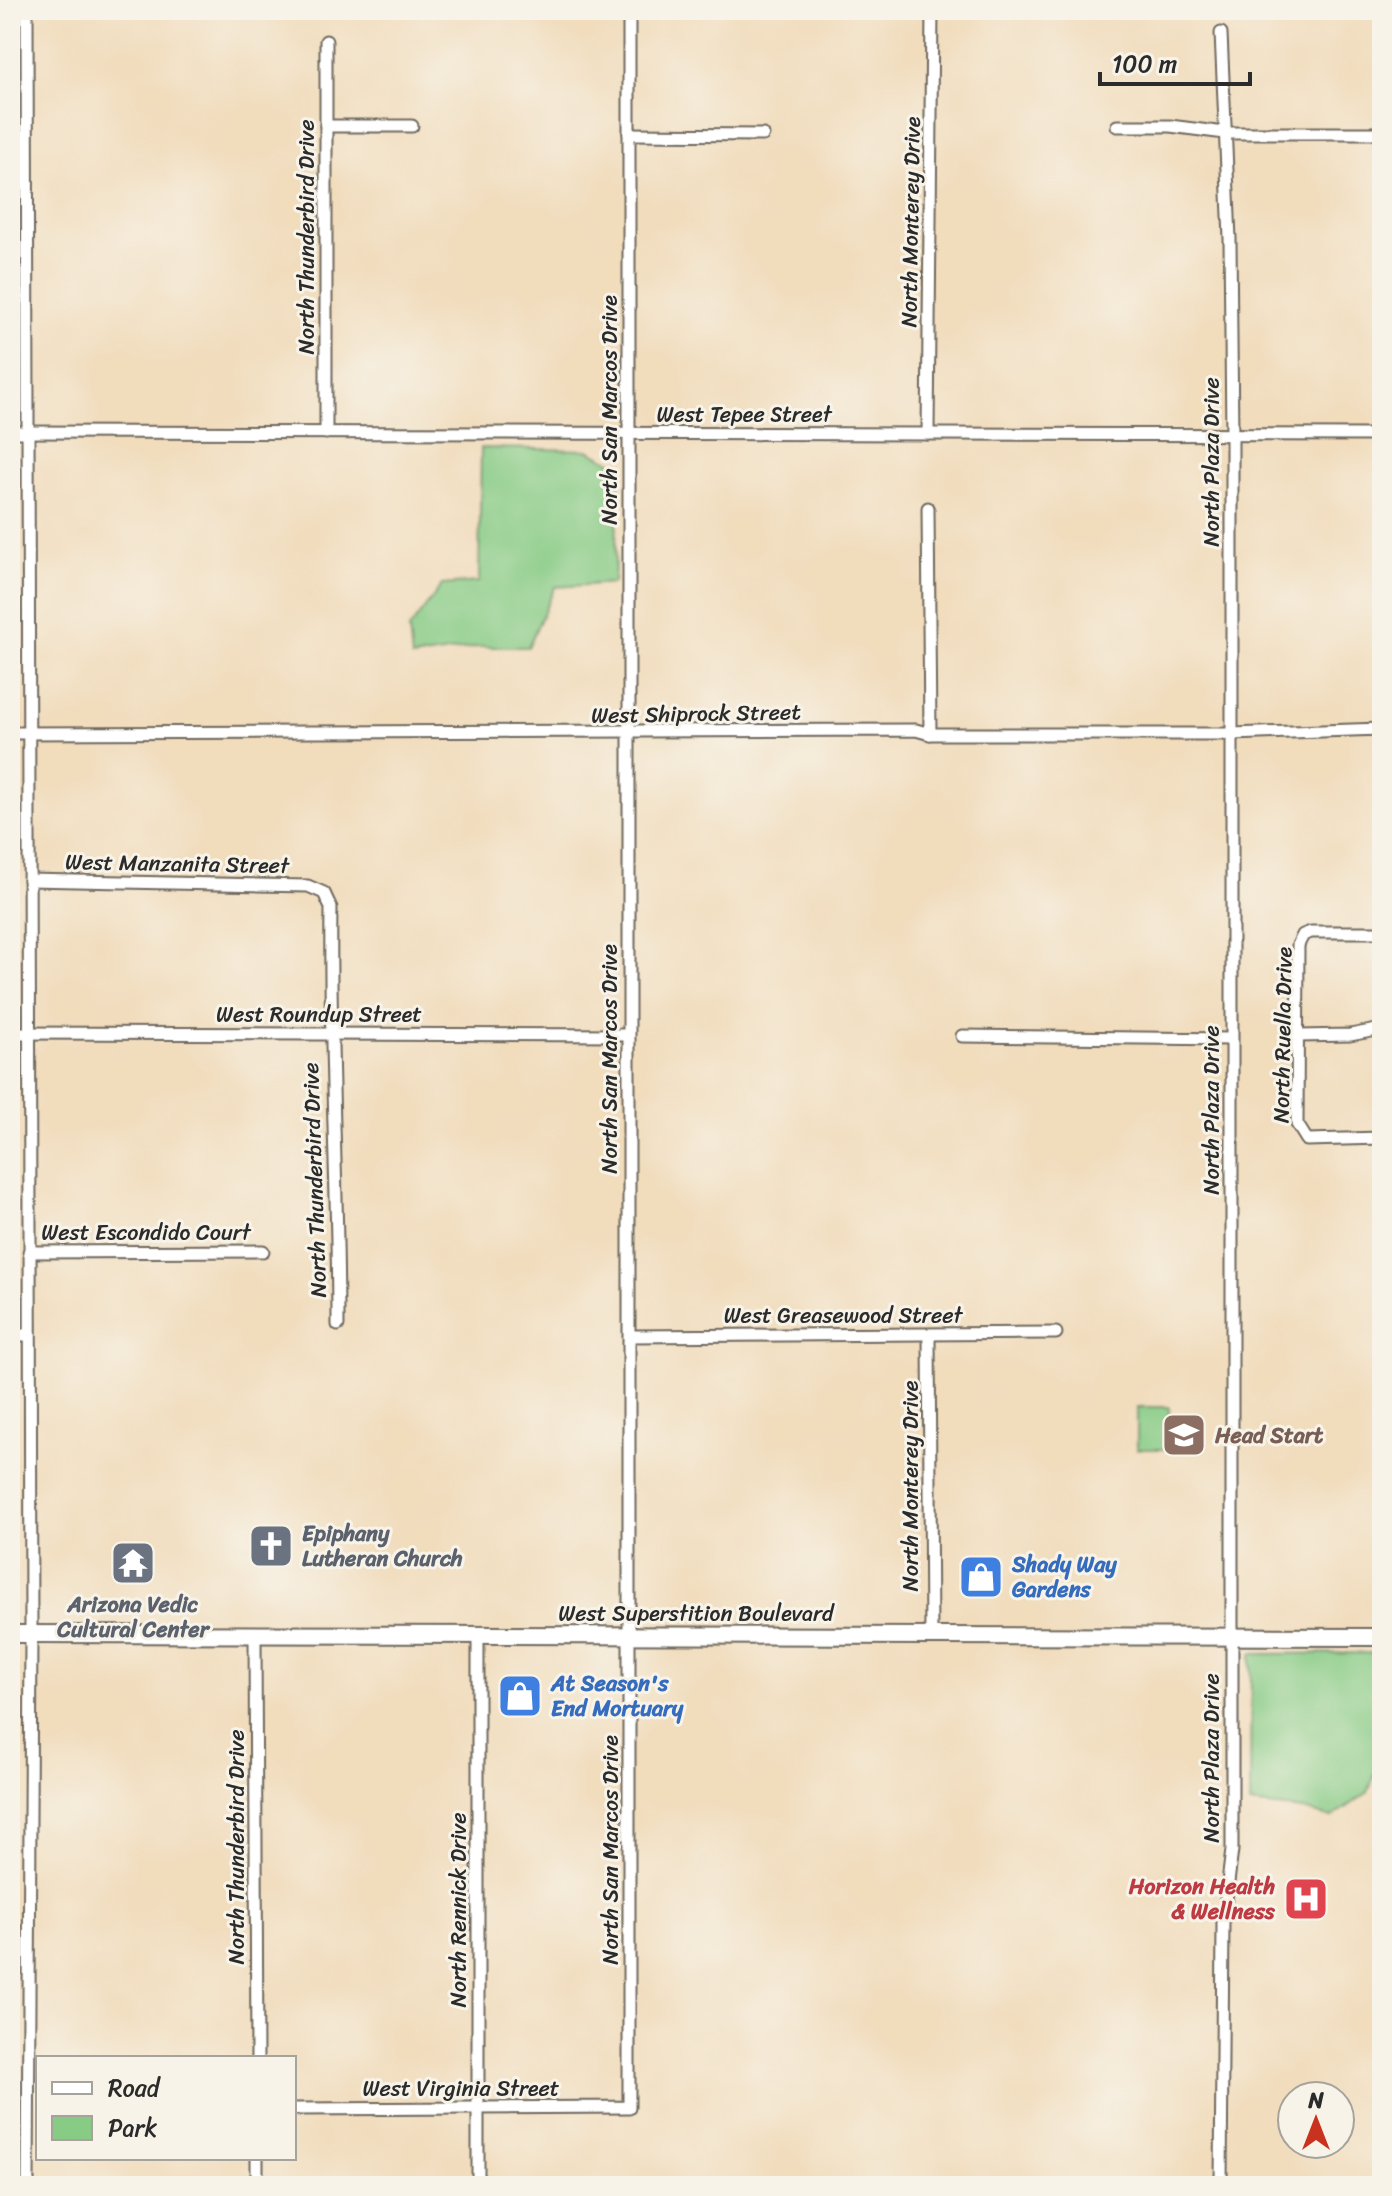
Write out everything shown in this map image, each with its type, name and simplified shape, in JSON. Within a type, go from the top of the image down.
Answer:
[{"type":"main road","name":"West Superstition Boulevard","points":[[10,1634],[1382,1637]]},
{"type":"street","points":[[27,10],[33,2111],[28,2186]]},
{"type":"street","name":"North San Marcos Drive","points":[[629,10],[629,2107]]},
{"type":"street","name":"North Monterey Drive","points":[[928,434],[932,10]]},
{"type":"street","name":"North Plaza Drive","points":[[1221,33],[1230,239],[1232,435],[1232,1850],[1223,1923],[1221,2186]]},
{"type":"street","name":"North Thunderbird Drive","points":[[326,41],[326,433]]},
{"type":"street","points":[[326,126],[412,126]]},
{"type":"street","points":[[1117,126],[1170,126],[1225,133],[1382,133]]},
{"type":"street","points":[[629,134],[763,135]]},
{"type":"street","name":"West Tepee Street","points":[[10,432],[1382,435]]},
{"type":"street","points":[[928,508],[930,734]]},
{"type":"street","name":"West Shiprock Street","points":[[10,733],[629,734],[916,730],[930,734],[1232,734],[1382,729]]},
{"type":"street","name":"West Manzanita Street","points":[[29,880],[308,886],[324,893]]},
{"type":"street","name":"North Thunderbird Drive","points":[[324,893],[331,908],[329,1034],[337,1186],[338,1325]]},
{"type":"street","name":"North Ruella Drive","points":[[1382,932],[1311,932],[1303,935],[1298,945],[1297,1124],[1301,1135],[1307,1140],[1382,1138]]},
{"type":"street","points":[[1298,1036],[1350,1035],[1382,1029]]},
{"type":"street","name":"West Roundup Street","points":[[10,1033],[628,1035]]},
{"type":"street","points":[[962,1036],[1231,1039]]},
{"type":"street","name":"West Escondido Court","points":[[29,1252],[263,1251]]},
{"type":"street","name":"West Greasewood Street","points":[[630,1336],[1056,1333]]},
{"type":"street","points":[[10,1335],[29,1335]]},
{"type":"street","name":"North Monterey Drive","points":[[929,1335],[931,1636]]},
{"type":"street","name":"North Thunderbird Drive","points":[[255,1635],[257,2056]]},
{"type":"street","name":"North Rennick Drive","points":[[478,1635],[478,2186]]},
{"type":"street","name":"West Virginia Street","points":[[296,2109],[629,2107]]},
{"type":"street","points":[[257,2160],[257,2186]]},
{"type":"green space","points":[[481,448],[588,450],[620,466],[614,583],[555,587],[528,647],[478,647],[412,658],[409,629],[442,585],[479,582]]},
{"type":"green space","points":[[1137,1407],[1169,1407],[1169,1416],[1176,1422],[1175,1449],[1137,1449]]},
{"type":"green space","points":[[1382,1653],[1382,1743],[1368,1792],[1332,1818],[1303,1810],[1250,1804],[1251,1654]]},
{"type":"place","name":"Head Start","points":[[1184,1435]]},
{"type":"place","name":"Epiphany Lutheran Church","points":[[271,1546]]},
{"type":"place","name":"Arizona Vedic Cultural Center","points":[[133,1563]]},
{"type":"place","name":"Shady Way Gardens","points":[[981,1577]]},
{"type":"place","name":"At Season's End Mortuary","points":[[520,1696]]},
{"type":"place","name":"Horizon Health & Wellness","points":[[1306,1899]]}]
